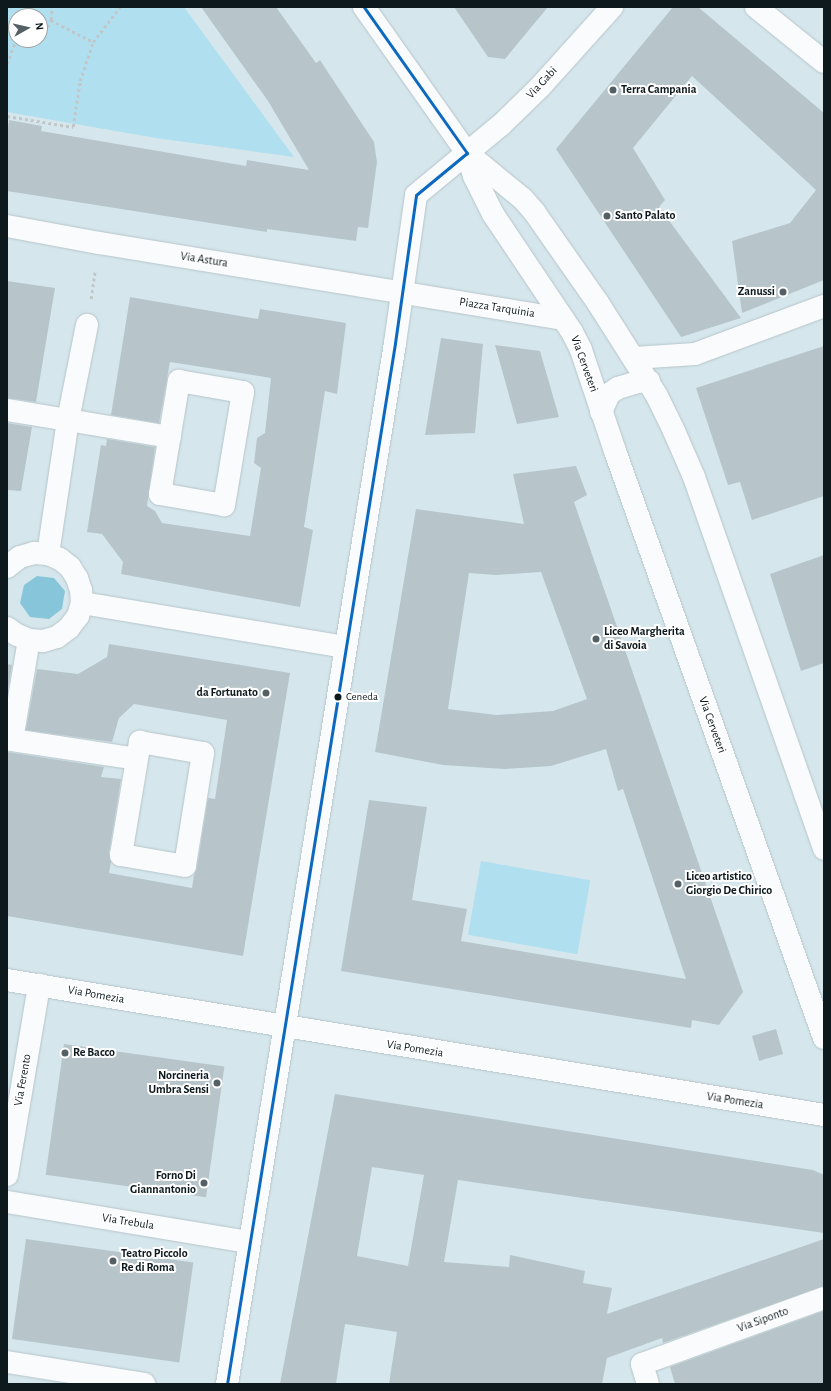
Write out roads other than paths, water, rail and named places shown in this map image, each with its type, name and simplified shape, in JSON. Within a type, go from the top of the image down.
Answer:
[{"type":"street","points":[[364,7],[467,153],[523,199],[535,212],[649,381],[669,420],[694,477],[824,849]]},
{"type":"street","name":"Via Gabi","points":[[467,153],[501,125],[535,92],[612,7]]},
{"type":"street","points":[[756,7],[824,62]]},
{"type":"street","points":[[227,1384],[284,1026],[297,957],[416,195],[467,153]]},
{"type":"street","name":"Piazza Tarquinia","points":[[467,153],[474,176],[493,214],[563,319]]},
{"type":"street","name":"Via Astura","points":[[7,226],[402,292]]},
{"type":"street","name":"Piazza Tarquinia","points":[[402,292],[563,319]]},
{"type":"street","points":[[634,358],[695,354],[824,306]]},
{"type":"street","name":"Via Cerveteri","points":[[563,319],[572,332],[581,350],[601,412],[824,1037]]},
{"type":"street","points":[[48,554],[68,420],[87,325]]},
{"type":"street","name":"Via Cerveteri","points":[[601,412],[609,394],[618,388],[638,382],[649,381]]},
{"type":"street","points":[[179,382],[243,392],[224,505],[160,494],[170,436],[179,382]]},
{"type":"street","points":[[7,410],[170,436]]},
{"type":"street","points":[[7,567],[20,556],[34,553],[48,554],[60,559],[70,567],[77,578],[81,590],[82,603],[78,616],[69,628],[57,637],[43,641],[29,640],[17,635],[7,628]]},
{"type":"street","points":[[82,603],[345,647]]},
{"type":"street","points":[[29,640],[10,740],[137,759]]},
{"type":"street","points":[[140,742],[203,753],[185,866],[121,855],[137,759],[140,742]]},
{"type":"street","name":"Via Pomezia","points":[[7,980],[824,1115]]},
{"type":"street","name":"Via Ferento","points":[[7,1175],[39,985]]},
{"type":"street","name":"Via Trebula","points":[[7,1202],[249,1242]]},
{"type":"street","name":"Via Siponto","points":[[648,1384],[642,1364],[824,1298]]},
{"type":"street","points":[[7,1362],[144,1384]]},
{"type":"place","name":"Terra Campania","points":[[613,90]]},
{"type":"place","name":"Santo Palato","points":[[607,216]]},
{"type":"place","name":"Zanussi","points":[[783,292]]},
{"type":"place","name":"Liceo Margherita di Savoia","points":[[596,639]]},
{"type":"place","name":"da Fortunato","points":[[266,693]]},
{"type":"place","name":"Ceneda","points":[[338,697]]},
{"type":"place","name":"Liceo artistico Giorgio De Chirico","points":[[678,884]]},
{"type":"place","name":"Re Bacco","points":[[65,1053]]},
{"type":"place","name":"Norcineria Umbra Sensi","points":[[217,1083]]},
{"type":"place","name":"Forno Di Giannantonio","points":[[204,1183]]},
{"type":"place","name":"Teatro Piccolo Re di Roma","points":[[113,1261]]}]
